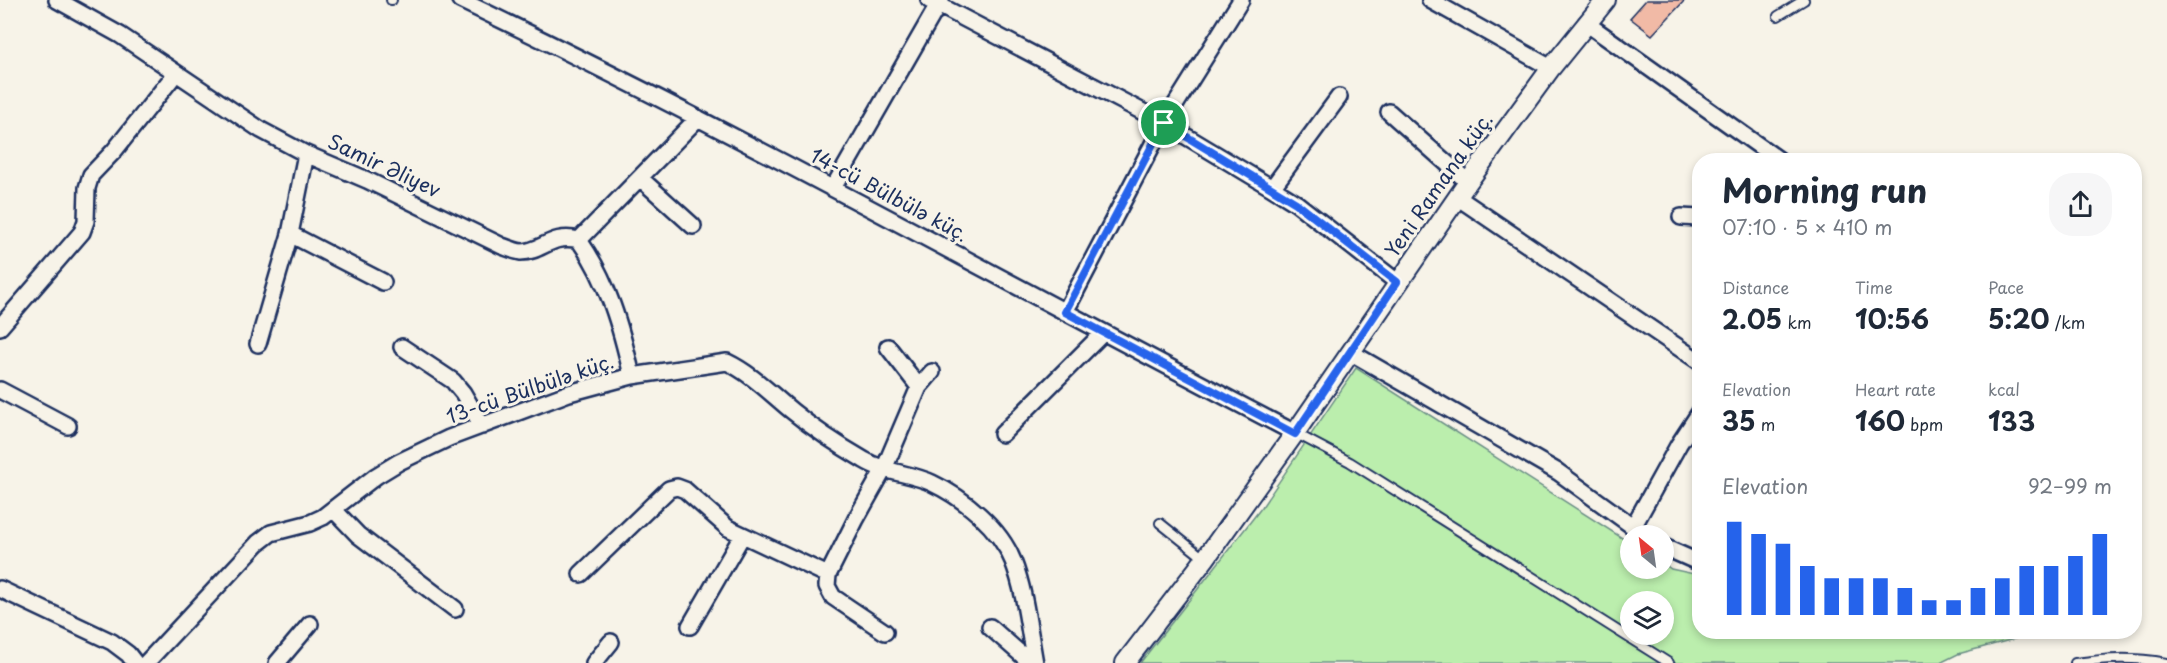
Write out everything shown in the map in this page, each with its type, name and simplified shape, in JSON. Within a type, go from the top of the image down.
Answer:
[{"type":"street","name":"Samir Əliyev","points":[[57,0],[120,35],[227,108],[306,154],[367,180],[514,251],[524,252],[555,239],[568,237],[579,240]]},
{"type":"street","name":"14-cü Bülbülə küç.","points":[[460,0],[833,188],[1295,434]]},
{"type":"street","points":[[1065,312],[1164,123],[1241,0]]},
{"type":"street","points":[[1430,0],[1551,68]]},
{"type":"street","name":"Yeni Ramana küç.","points":[[1125,663],[1205,559],[1295,434],[1397,282],[1463,189],[1551,68],[1606,0]]},
{"type":"street","points":[[833,188],[936,2],[1164,123],[1272,188],[1296,203],[1397,282]]},
{"type":"street","points":[[1586,23],[1769,153]]},
{"type":"street","points":[[3,319],[82,232],[86,221],[87,188],[91,175],[114,151],[176,73]]},
{"type":"street","points":[[1272,188],[1339,97]]},
{"type":"street","points":[[1389,112],[1463,189],[1692,356]]},
{"type":"street","points":[[632,376],[613,302],[591,257],[579,240],[698,118]]},
{"type":"street","points":[[258,344],[290,234],[306,154]]},
{"type":"street","points":[[640,178],[693,226]]},
{"type":"street","points":[[1681,217],[1692,218]]},
{"type":"street","points":[[290,234],[383,282]]},
{"type":"street","points":[[1002,434],[1102,333]]},
{"type":"street","points":[[402,347],[453,381],[463,393],[482,426]]},
{"type":"street","points":[[888,347],[919,387]]},
{"type":"street","points":[[1350,352],[1558,472],[1630,525]]},
{"type":"street","name":"13-cü Bülbülə küç.","points":[[146,663],[258,543],[271,533],[310,523],[334,510],[352,494],[399,462],[449,438],[569,393],[632,376],[727,362],[741,369],[804,420],[866,461],[884,469],[914,476],[934,484],[961,501],[993,528],[1013,560],[1033,663]]},
{"type":"street","points":[[885,632],[832,597],[827,586],[828,575],[884,469],[919,387],[932,372]]},
{"type":"street","points":[[0,390],[68,426]]},
{"type":"street","points":[[1634,525],[1692,424]]},
{"type":"street","points":[[581,574],[669,489],[677,488],[685,490],[728,528],[828,575]]},
{"type":"street","points":[[334,510],[358,535],[455,609]]},
{"type":"street","points":[[690,626],[742,536]]},
{"type":"street","points":[[1674,551],[1692,559]]},
{"type":"street","points":[[0,589],[112,642],[128,654],[135,663]]},
{"type":"street","points":[[277,663],[310,624]]},
{"type":"street","points":[[990,627],[1033,663]]},
{"type":"street","points":[[594,663],[611,642]]},
{"type":"lane","points":[[1778,16],[1804,0]]},
{"type":"lane","points":[[1295,434],[1350,462],[1669,663]]},
{"type":"lane","points":[[1160,523],[1205,559]]},
{"type":"lane","points":[[2075,663],[2112,657],[2141,658],[2167,663]]},
{"type":"green space","points":[[1356,368],[1620,537],[1620,579],[1674,579],[1674,570],[1692,574],[1692,639],[2014,639],[1958,654],[1940,663],[1140,663],[1262,507]]},
{"type":"building","points":[[1646,0],[1685,0],[1652,35],[1630,18]]},
{"type":"route","points":[[1164,123],[1296,203],[1397,282],[1295,434],[1065,312],[1164,123]]}]
